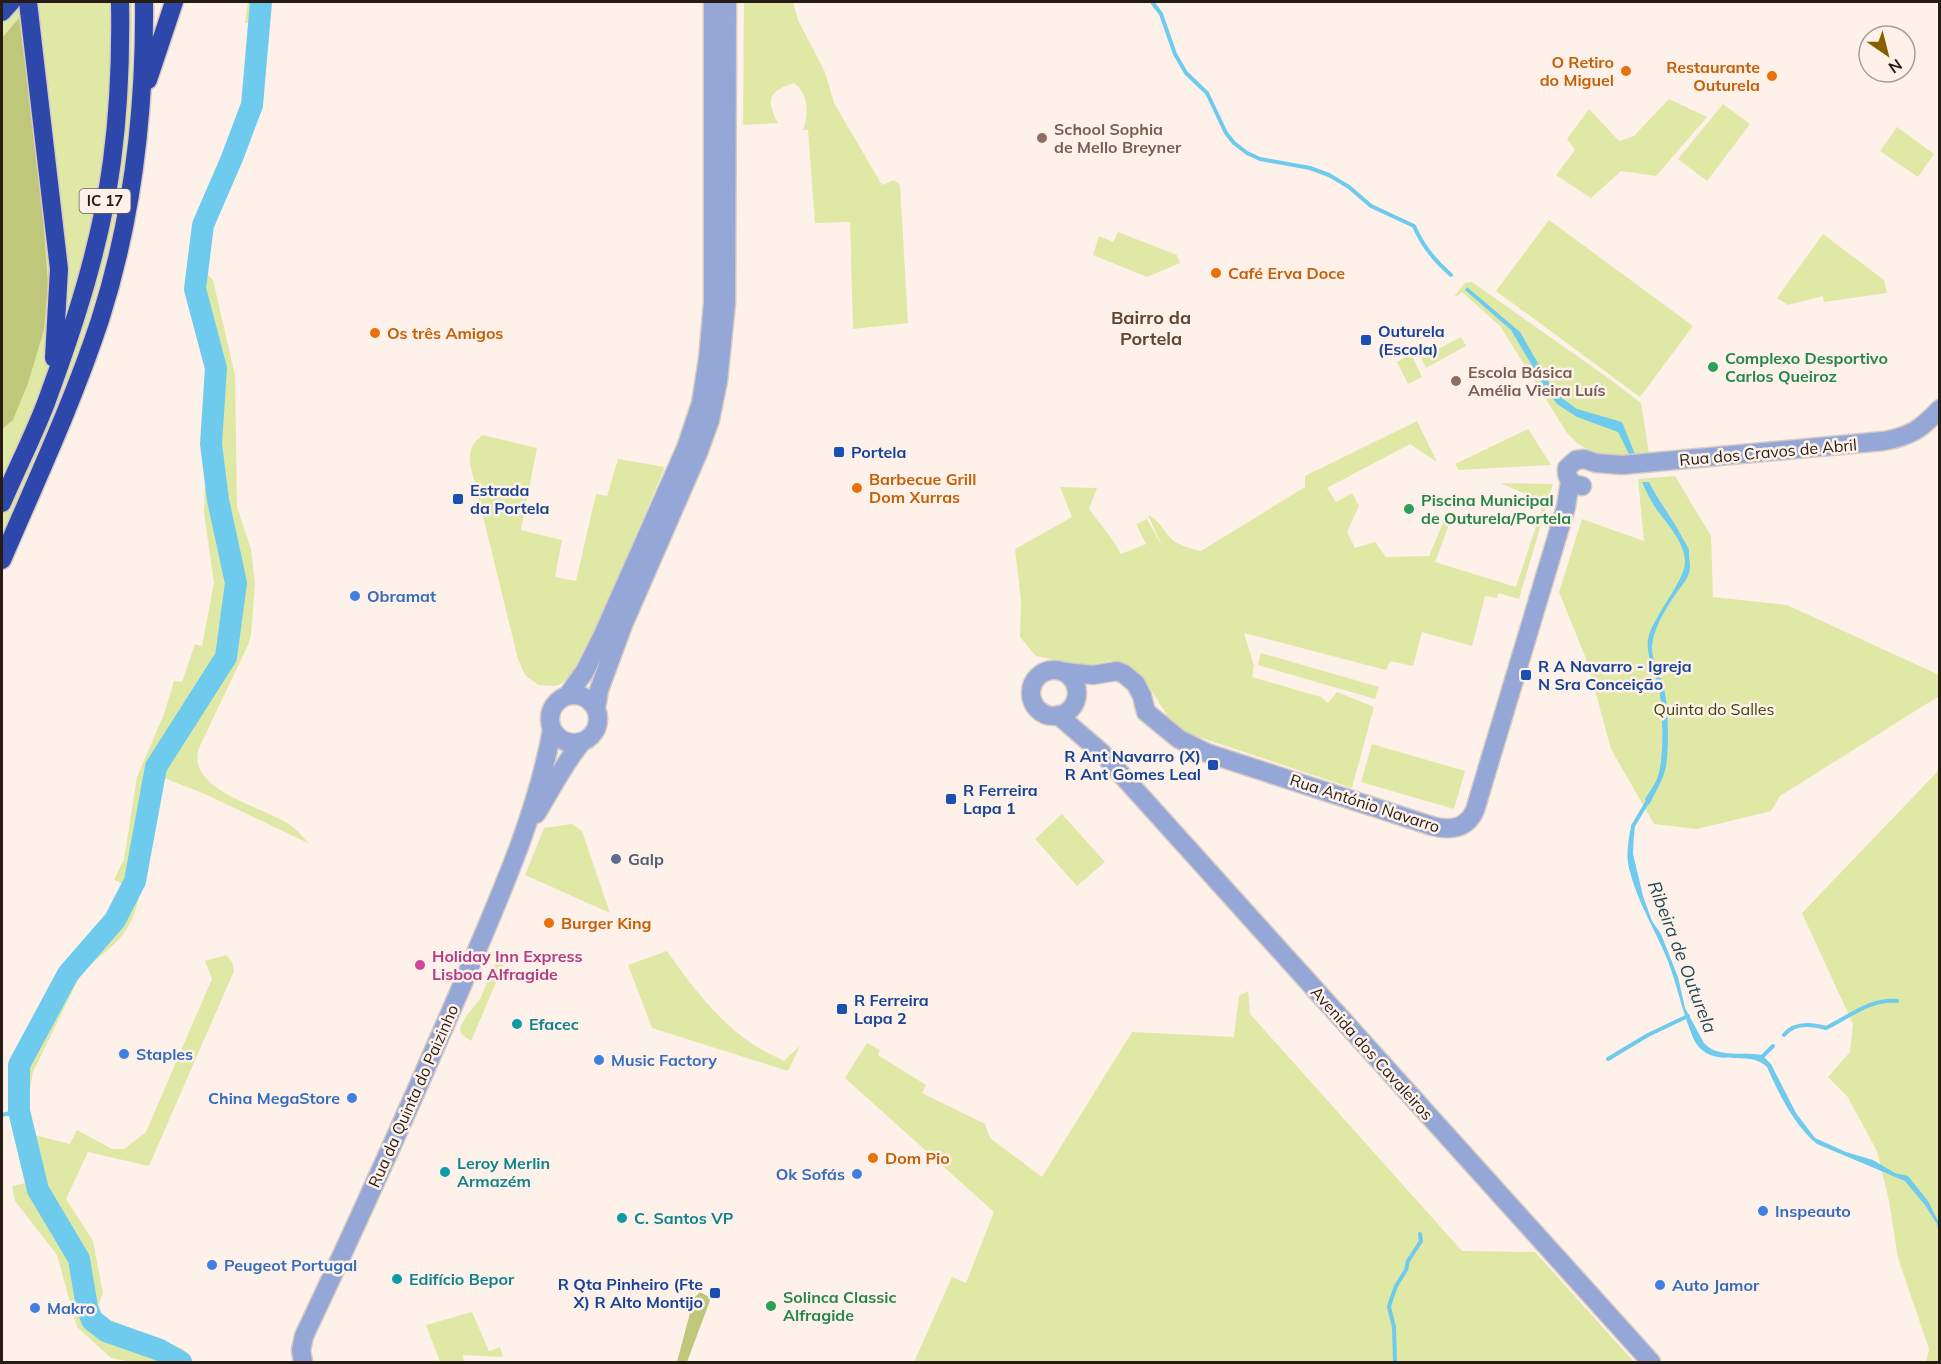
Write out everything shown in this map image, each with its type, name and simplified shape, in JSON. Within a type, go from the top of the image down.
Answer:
[{"type":"highway","points":[[2,12],[11,2]]},
{"type":"highway","points":[[28,2],[59,269],[55,353],[49,394]]},
{"type":"highway","name":"IC 17","points":[[2,503],[49,394],[90,269],[108,186],[117,111],[120,2]]},
{"type":"highway","name":"IC 17","points":[[2,560],[89,351],[106,299],[123,233],[136,159],[142,96],[144,2]]},
{"type":"highway","points":[[142,96],[174,2]]},
{"type":"street","points":[[672,496],[602,680],[596,708],[598,719],[596,731],[581,743],[567,743],[552,730],[549,718],[551,710],[555,703],[568,695],[585,671],[672,496],[698,453],[713,303],[713,2]]},
{"type":"street","points":[[703,418],[718,381],[726,303],[727,2]]},
{"type":"street","name":"Rua dos Cravos de Abril","points":[[1587,460],[1622,465],[1884,441],[1900,438],[1918,430],[1940,409]]},
{"type":"street","points":[[1576,460],[1587,460],[1593,466],[1582,482],[1567,473],[1569,465],[1576,460]]},
{"type":"street","points":[[1582,482],[1622,465]]},
{"type":"street","name":"Rua António Navarro","points":[[1065,672],[1093,675],[1117,671],[1131,678],[1142,696],[1146,712],[1167,731],[1192,747],[1432,826],[1449,829],[1459,827],[1467,822],[1475,810],[1566,507],[1582,482]]},
{"type":"street","points":[[1076,697],[1075,683],[1065,672],[1058,670],[1043,673],[1037,678],[1032,691],[1034,704],[1038,709],[1050,715],[1058,715],[1065,713],[1093,675]]},
{"type":"street","points":[[568,695],[584,697],[596,708]]},
{"type":"street","name":"Avenida dos Cavaleiros","points":[[1076,697],[1093,744]]},
{"type":"street","name":"Avenida dos Cavaleiros","points":[[1058,715],[1093,744],[1651,1362]]},
{"type":"street","name":"Rua da Quinta do Paizinho","points":[[303,1362],[301,1350],[304,1336],[410,1105],[527,828],[552,730]]},
{"type":"street","name":"Rua da Quinta do Paizinho","points":[[527,828],[552,789],[561,769],[581,743]]},
{"type":"green space","points":[[2,2],[132,2],[132,78],[123,181],[104,267],[72,368],[2,536]]},
{"type":"green space","points":[[248,2],[265,2],[262,25],[245,23]]},
{"type":"green space","points":[[744,2],[793,2],[798,20],[825,72],[834,103],[882,185],[894,180],[900,185],[908,323],[853,329],[850,222],[815,223],[808,130],[803,130],[806,104],[799,88],[794,83],[779,89],[772,97],[771,108],[778,123],[743,125]]},
{"type":"green space","points":[[19,18],[40,177],[48,284],[44,330],[28,383],[13,420],[2,429],[2,38]]},
{"type":"green space","points":[[255,31],[262,32],[258,106],[213,219],[205,257],[195,251],[203,217],[247,109]]},
{"type":"green space","points":[[1669,99],[1707,117],[1656,176],[1621,171],[1591,198],[1556,175],[1575,150],[1567,139],[1589,109],[1619,141],[1634,136]]},
{"type":"green space","points":[[1723,104],[1750,124],[1707,181],[1678,159]]},
{"type":"green space","points":[[1897,127],[1934,154],[1918,177],[1880,151]]},
{"type":"green space","points":[[1549,220],[1693,326],[1640,397],[1496,291]]},
{"type":"green space","points":[[1118,232],[1177,255],[1180,263],[1147,277],[1093,255],[1099,236],[1113,242]]},
{"type":"green space","points":[[1823,234],[1884,280],[1887,293],[1824,302],[1823,296],[1788,305],[1777,298]]},
{"type":"green space","points":[[190,262],[213,280],[235,375],[237,507],[251,549],[255,584],[251,635],[248,645],[199,748],[198,763],[204,776],[216,787],[293,827],[310,844],[205,794],[164,778],[148,860],[145,861],[132,920],[121,937],[80,976],[33,1072],[29,1104],[34,1135],[70,1144],[77,1130],[112,1149],[124,1149],[146,1132],[212,979],[205,961],[226,955],[232,962],[234,971],[149,1166],[88,1152],[66,1199],[93,1241],[103,1293],[95,1314],[183,1349],[194,1362],[130,1362],[111,1358],[77,1327],[57,1255],[15,1201],[12,1186],[26,1183],[16,1121],[13,1122],[11,1061],[66,963],[119,908],[128,886],[114,880],[124,859],[137,777],[164,714],[174,681],[182,682],[195,644],[202,646],[214,583],[204,513],[205,476],[202,439],[206,366],[185,282]]},
{"type":"green space","points":[[1472,282],[1641,403],[1649,453],[1622,456],[1595,454],[1577,443],[1567,433],[1500,326],[1462,292],[1456,297],[1455,295],[1465,283]]},
{"type":"green space","points":[[1461,337],[1466,346],[1426,368],[1421,358]]},
{"type":"green space","points":[[1411,354],[1422,377],[1408,384],[1397,362]]},
{"type":"green space","points":[[1417,421],[1437,462],[1410,444],[1327,488],[1336,502],[1352,493],[1359,506],[1347,532],[1355,548],[1375,542],[1386,557],[1429,556],[1446,516],[1452,517],[1435,562],[1516,587],[1544,502],[1500,483],[1553,484],[1519,599],[1498,593],[1497,598],[1485,596],[1472,646],[1422,632],[1413,666],[1390,661],[1386,670],[1244,633],[1254,666],[1252,677],[1321,697],[1328,703],[1337,692],[1374,707],[1352,788],[1190,734],[1170,720],[1143,677],[1110,661],[1087,666],[1036,656],[1020,637],[1021,600],[1015,549],[1072,517],[1060,487],[1097,488],[1089,509],[1121,554],[1146,544],[1136,524],[1147,519],[1163,548],[1148,515],[1157,521],[1177,543],[1201,551],[1305,487],[1305,476]]},
{"type":"green space","points":[[1528,429],[1551,465],[1459,470],[1455,464]]},
{"type":"green space","points":[[483,435],[537,448],[521,530],[562,540],[555,577],[576,581],[596,494],[607,496],[618,459],[665,467],[602,614],[570,677],[555,686],[538,685],[525,675],[518,659],[470,464],[472,447]]},
{"type":"green space","name":"Quinta do Salles","points":[[1675,476],[1711,536],[1713,597],[1787,605],[1939,675],[1939,696],[1780,796],[1771,811],[1697,829],[1654,824],[1611,749],[1587,661],[1559,592],[1582,519],[1644,541],[1638,479]]},
{"type":"green space","points":[[1261,653],[1379,687],[1375,699],[1258,665]]},
{"type":"green space","points":[[1372,744],[1465,771],[1454,809],[1361,782]]},
{"type":"green space","points":[[1939,770],[1939,1362],[1926,1362],[1929,1349],[1898,1258],[1889,1201],[1877,1151],[1847,1096],[1828,1077],[1850,1052],[1853,1024],[1802,913]]},
{"type":"green space","points":[[1062,814],[1105,862],[1077,886],[1035,839]]},
{"type":"green space","points":[[572,824],[582,831],[610,913],[525,875],[544,828]]},
{"type":"green space","points":[[492,951],[507,957],[471,1041],[461,1034],[460,1027],[480,999],[495,964]]},
{"type":"green space","points":[[667,951],[695,989],[738,1034],[784,1061],[800,1046],[788,1071],[652,1028],[628,965]]},
{"type":"green space","points":[[1248,991],[1250,1014],[1462,1251],[1535,1252],[1634,1362],[914,1362],[952,1277],[966,1283],[994,1212],[845,1078],[867,1043],[880,1050],[878,1055],[926,1085],[922,1093],[985,1124],[990,1138],[1042,1177],[1132,1032],[1234,1037],[1239,996]]},
{"type":"green space","points":[[700,1292],[711,1298],[687,1362],[677,1362],[694,1298]]},
{"type":"green space","points":[[472,1312],[489,1351],[500,1347],[503,1357],[463,1355],[464,1362],[440,1362],[426,1325]]},
{"type":"water","points":[[1467,287],[1520,332],[1559,396],[1577,409],[1622,422],[1635,454],[1629,454],[1618,432],[1577,417],[1557,404],[1511,330],[1465,290]]},
{"type":"water","points":[[1642,482],[1649,482],[1681,534],[1689,557],[1690,568],[1685,581],[1655,631],[1652,645],[1654,660],[1665,693],[1668,737],[1665,772],[1649,805],[1645,799],[1656,782],[1660,770],[1662,718],[1660,693],[1649,656],[1648,639],[1680,578],[1685,561],[1679,542]]},
{"type":"water","points":[[1632,829],[1634,833],[1633,854],[1643,896],[1678,977],[1685,1008],[1704,1043],[1723,1053],[1762,1055],[1771,1064],[1796,1113],[1815,1138],[1846,1152],[1873,1160],[1895,1173],[1908,1176],[1928,1201],[1939,1223],[1939,1235],[1937,1224],[1905,1181],[1817,1144],[1801,1128],[1767,1067],[1761,1062],[1746,1058],[1713,1056],[1697,1045],[1688,1026],[1668,961],[1632,880],[1627,854]]},
{"type":"waterway","points":[[181,1362],[160,1350],[106,1331],[92,1320],[87,1307],[79,1259],[38,1190],[19,1111],[19,1065],[68,974],[115,920],[135,881],[156,767],[226,657],[236,583],[218,500],[211,444],[216,368],[195,289],[203,225],[252,105],[261,2]]},
{"type":"waterway","name":"Ribeira de Outurela","points":[[1152,2],[1161,14],[1175,54],[1186,73],[1207,93],[1226,133],[1234,143],[1260,159],[1310,168],[1329,175],[1349,187],[1371,206],[1414,226],[1430,253],[1451,275]]},
{"type":"waterway","name":"Ribeira de Outurela","points":[[1682,541],[1687,550],[1687,557]]},
{"type":"waterway","name":"Ribeira de Outurela","points":[[1632,835],[1633,826],[1649,799]]},
{"type":"waterway","points":[[1784,1035],[1798,1026],[1826,1028],[1869,1005],[1897,1001]]},
{"type":"waterway","points":[[1608,1059],[1648,1035],[1688,1016]]},
{"type":"waterway","points":[[1763,1056],[1773,1046]]},
{"type":"waterway","points":[[2,1115],[19,1111]]},
{"type":"waterway","points":[[1395,1362],[1394,1327],[1389,1307],[1408,1261],[1421,1241],[1420,1234]]},
{"type":"place","name":"O Retiro do Miguel","points":[[1626,71]]},
{"type":"place","name":"Restaurante Outurela","points":[[1772,76]]},
{"type":"place","name":"School Sophia de Mello Breyner","points":[[1042,138]]},
{"type":"place","name":"Café Erva Doce","points":[[1216,273]]},
{"type":"place","name":"Os três Amigos","points":[[375,333]]},
{"type":"place","name":"Outurela (Escola)","points":[[1366,340]]},
{"type":"place","name":"Complexo Desportivo Carlos Queiroz","points":[[1713,367]]},
{"type":"place","name":"Escola Básica Amélia Vieira Luís","points":[[1456,381]]},
{"type":"place","name":"Portela","points":[[839,452]]},
{"type":"place","name":"Barbecue Grill Dom Xurras","points":[[857,488]]},
{"type":"place","name":"Estrada da Portela","points":[[458,499]]},
{"type":"place","name":"Piscina Municipal de Outurela/Portela","points":[[1409,509]]},
{"type":"place","name":"Obramat","points":[[355,596]]},
{"type":"place","name":"R A Navarro - Igreja N Sra Conceição","points":[[1526,675]]},
{"type":"place","name":"R Ant Navarro (X) R Ant Gomes Leal","points":[[1213,765]]},
{"type":"place","name":"R Ferreira Lapa 1","points":[[951,799]]},
{"type":"place","name":"Galp","points":[[616,859]]},
{"type":"place","name":"Burger King","points":[[549,923]]},
{"type":"place","name":"Holiday Inn Express Lisboa Alfragide","points":[[420,965]]},
{"type":"place","name":"R Ferreira Lapa 2","points":[[842,1009]]},
{"type":"place","name":"Efacec","points":[[517,1024]]},
{"type":"place","name":"Staples","points":[[124,1054]]},
{"type":"place","name":"Music Factory","points":[[599,1060]]},
{"type":"place","name":"China MegaStore","points":[[352,1098]]},
{"type":"place","name":"Dom Pio","points":[[873,1158]]},
{"type":"place","name":"Leroy Merlin Armazém","points":[[445,1172]]},
{"type":"place","name":"Ok Sofás","points":[[857,1174]]},
{"type":"place","name":"Inspeauto","points":[[1763,1211]]},
{"type":"place","name":"C. Santos VP","points":[[622,1218]]},
{"type":"place","name":"Peugeot Portugal","points":[[212,1265]]},
{"type":"place","name":"Edifício Bepor","points":[[397,1279]]},
{"type":"place","name":"Auto Jamor","points":[[1660,1285]]},
{"type":"place","name":"R Qta Pinheiro (Fte X) R Alto Montijo","points":[[715,1293]]},
{"type":"place","name":"Solinca Classic Alfragide","points":[[771,1306]]},
{"type":"place","name":"Makro","points":[[35,1308]]},
{"type":"district","name":"Bairro da Portela","points":[[1151,328]]}]
